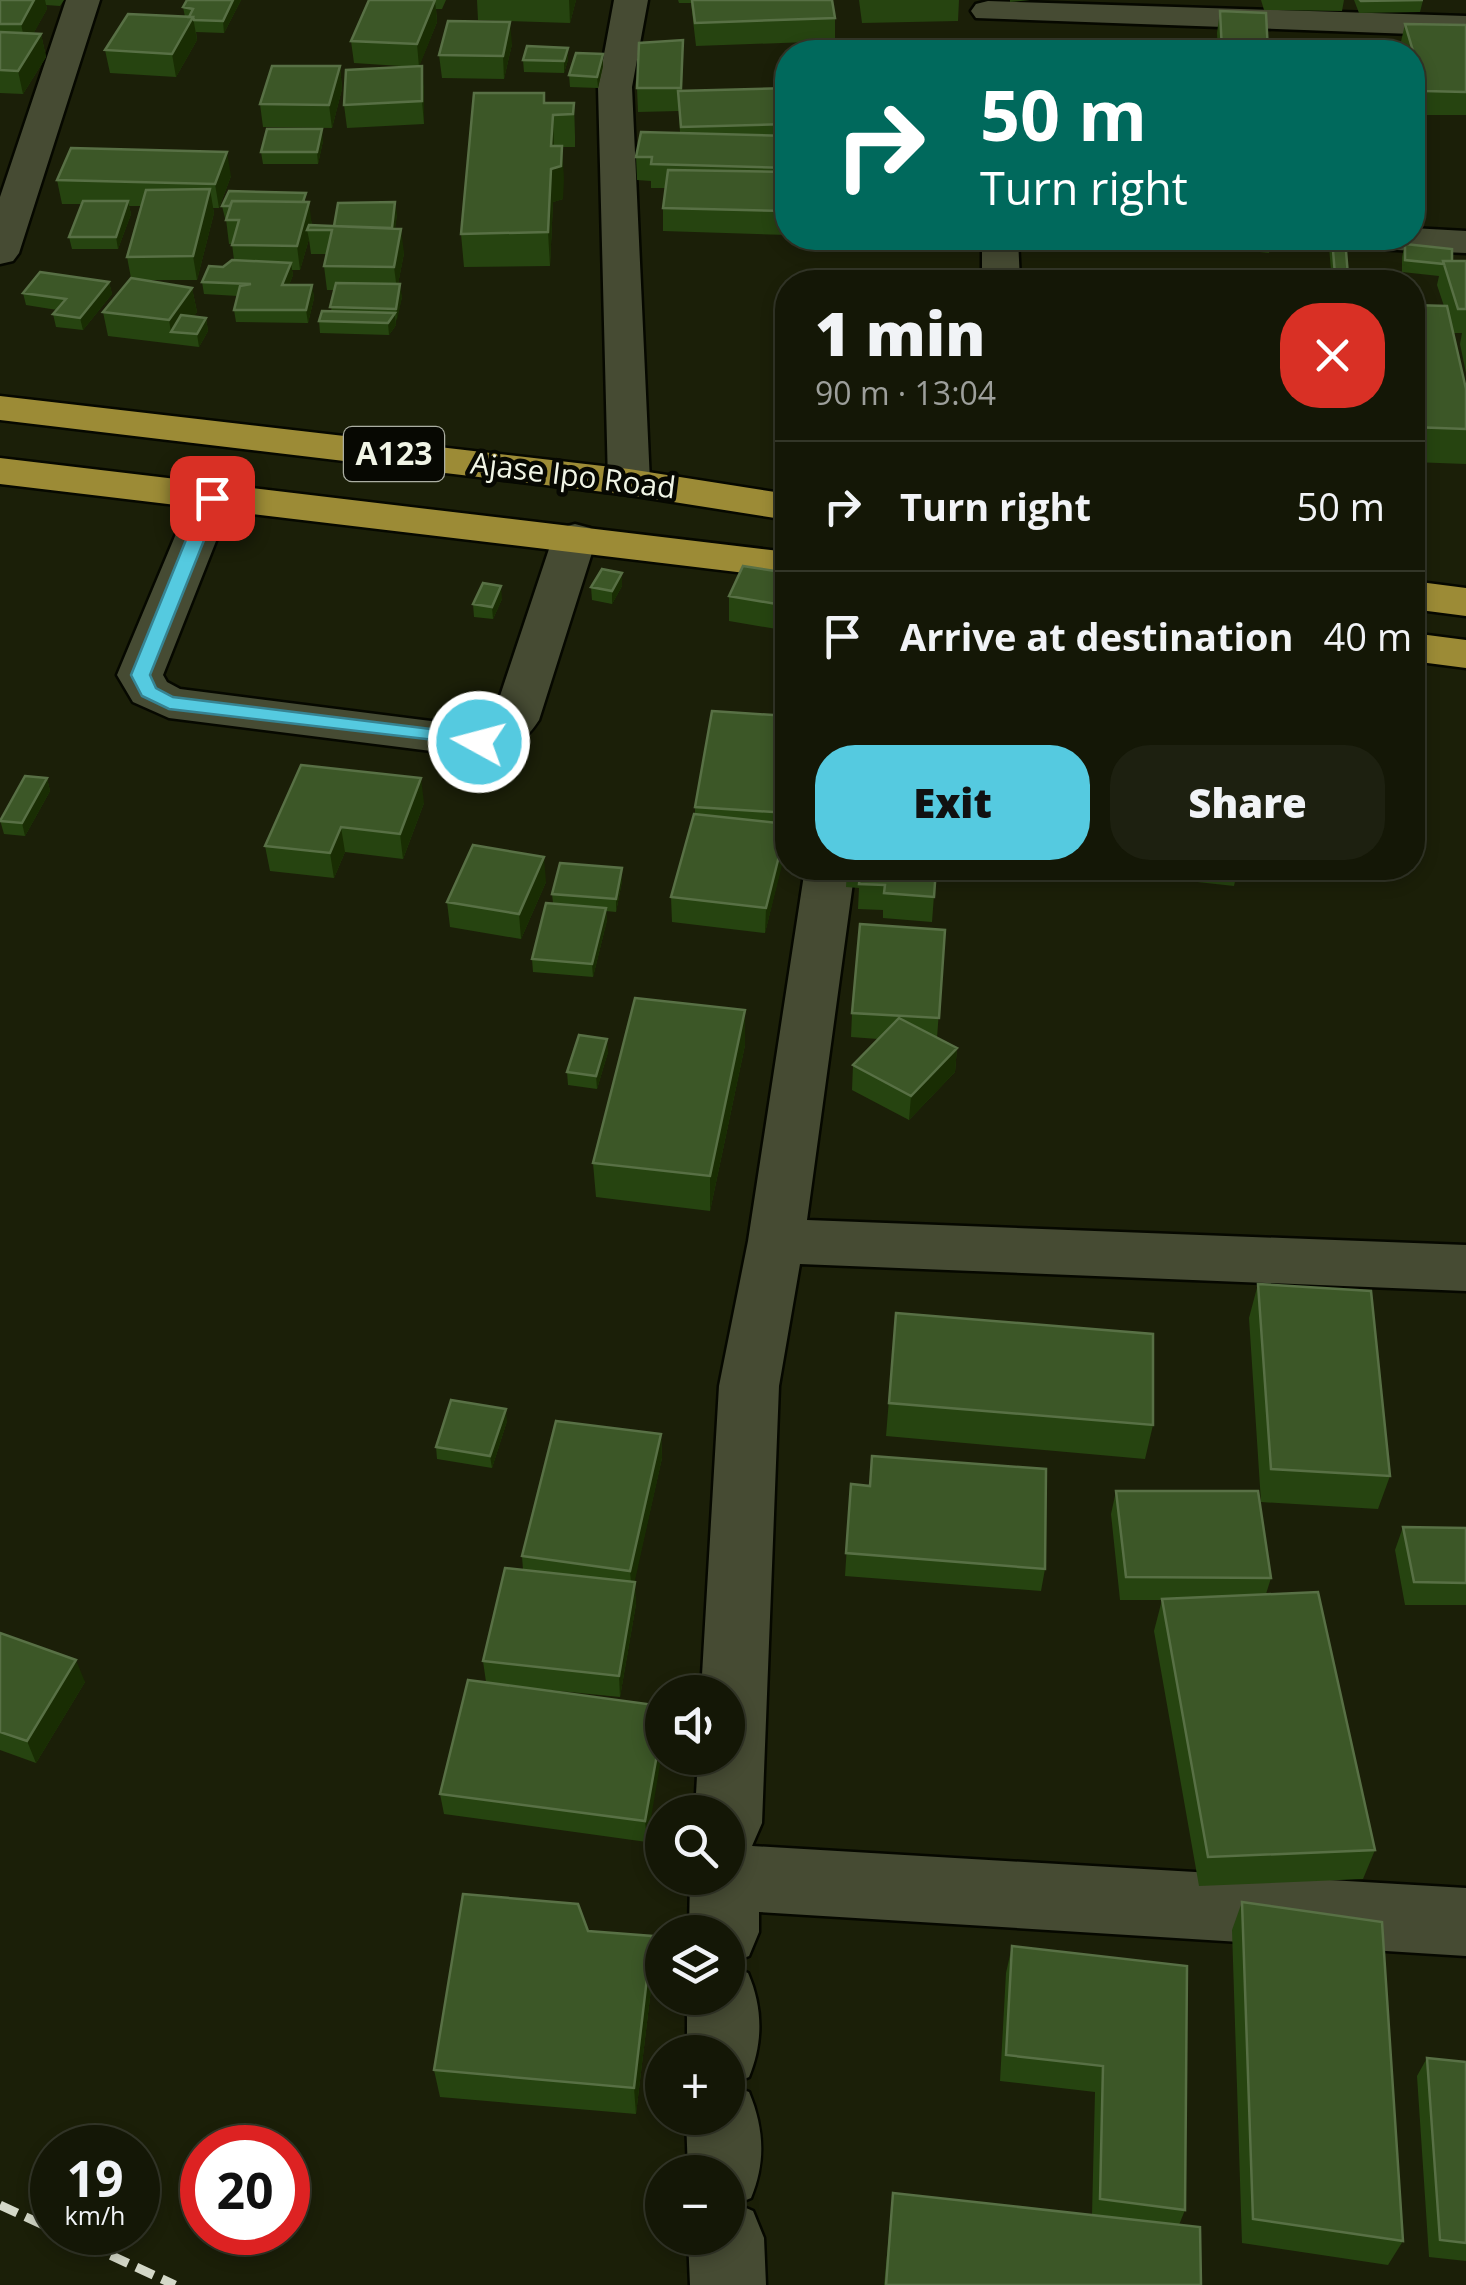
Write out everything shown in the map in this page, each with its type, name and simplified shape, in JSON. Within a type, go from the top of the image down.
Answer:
[{"type":"highway","name":"Ajase Ipo Road","points":[[0,408],[629,482],[775,506]]},
{"type":"highway","points":[[365,516],[397,454]]},
{"type":"highway","name":"Ajase Ipo Road","points":[[0,471],[365,516],[575,536],[775,563]]},
{"type":"highway","points":[[1425,597],[1466,602]]},
{"type":"highway","points":[[1425,649],[1466,654]]},
{"type":"street","points":[[0,254],[83,0]]},
{"type":"street","points":[[629,482],[615,87],[631,0]]},
{"type":"street","points":[[988,16],[1466,26]]},
{"type":"street","points":[[1425,240],[1466,242]]},
{"type":"street","points":[[212,498],[140,675],[149,692],[169,702],[479,742],[500,736],[516,720],[575,536]]},
{"type":"street","points":[[729,1795],[749,1386],[776,1241],[828,880]]},
{"type":"street","points":[[776,1241],[1466,1268]]},
{"type":"street","points":[[745,1878],[1466,1922]]},
{"type":"street","points":[[727,2255],[728,2285]]},
{"type":"building","points":[[0,0],[34,0],[21,24],[0,24]]},
{"type":"building","points":[[187,0],[233,0],[223,21],[194,20],[189,17],[193,9],[183,7]]},
{"type":"building","points":[[369,0],[435,0],[417,44],[351,41]]},
{"type":"building","points":[[692,0],[832,0],[835,18],[695,23]]},
{"type":"building","points":[[1220,11],[1266,13],[1267,40],[1221,40]]},
{"type":"building","points":[[128,14],[193,17],[172,54],[105,50]]},
{"type":"building","points":[[448,21],[510,22],[503,56],[439,55]]},
{"type":"building","points":[[1405,24],[1466,25],[1466,92],[1425,91],[1425,40],[1410,40]]},
{"type":"building","points":[[0,32],[41,34],[18,71],[0,70]]},
{"type":"building","points":[[683,40],[681,88],[637,88],[639,43]]},
{"type":"building","points":[[527,46],[568,48],[564,61],[523,60]]},
{"type":"building","points":[[576,53],[603,54],[597,77],[569,75]]},
{"type":"building","points":[[272,66],[340,66],[329,105],[260,104]]},
{"type":"building","points":[[422,66],[422,101],[344,105],[346,70]]},
{"type":"building","points":[[775,88],[775,124],[681,127],[678,91]]},
{"type":"building","points":[[474,93],[544,93],[544,103],[574,103],[573,114],[553,115],[551,146],[562,146],[561,166],[551,169],[548,232],[461,234]]},
{"type":"building","points":[[267,129],[322,129],[317,152],[261,152]]},
{"type":"building","points":[[641,132],[775,136],[775,168],[651,164],[652,157],[636,157]]},
{"type":"building","points":[[71,148],[227,152],[215,184],[57,180]]},
{"type":"building","points":[[668,170],[775,172],[775,211],[663,208]]},
{"type":"building","points":[[210,189],[193,256],[127,257],[146,190]]},
{"type":"building","points":[[229,191],[306,193],[303,202],[232,201],[230,206],[222,206]]},
{"type":"building","points":[[83,201],[128,201],[116,237],[69,237]]},
{"type":"building","points":[[232,201],[309,202],[297,246],[232,245],[239,220],[226,220]]},
{"type":"building","points":[[395,202],[392,228],[334,226],[338,203]]},
{"type":"building","points":[[309,225],[401,229],[394,267],[324,266],[332,230],[307,230]]},
{"type":"building","points":[[1425,246],[1452,249],[1452,261],[1443,261],[1444,264],[1405,260],[1405,250],[1425,250]]},
{"type":"building","points":[[1333,250],[1346,250],[1348,270],[1335,270]]},
{"type":"building","points":[[232,260],[291,263],[282,285],[312,285],[306,310],[234,310],[240,286],[251,284],[202,282],[209,266],[223,267]]},
{"type":"building","points":[[1443,261],[1466,261],[1466,309],[1458,309]]},
{"type":"building","points":[[40,272],[109,282],[80,318],[53,314],[66,299],[23,293]]},
{"type":"building","points":[[131,278],[192,288],[169,320],[103,312]]},
{"type":"building","points":[[336,283],[400,284],[396,309],[330,307]]},
{"type":"building","points":[[1425,305],[1447,306],[1466,389],[1466,429],[1425,427]]},
{"type":"building","points":[[322,311],[395,313],[388,323],[319,321]]},
{"type":"building","points":[[181,315],[206,318],[197,334],[171,332]]},
{"type":"building","points":[[743,566],[775,571],[775,604],[729,596]]},
{"type":"building","points":[[602,569],[622,573],[612,591],[591,587]]},
{"type":"building","points":[[483,583],[501,586],[492,607],[473,604]]},
{"type":"building","points":[[712,711],[775,715],[775,812],[695,807]]},
{"type":"building","points":[[301,765],[421,778],[400,834],[341,827],[330,853],[265,846]]},
{"type":"building","points":[[25,776],[47,778],[22,823],[0,821]]},
{"type":"building","points":[[694,814],[775,823],[775,872],[766,908],[671,897]]},
{"type":"building","points":[[473,845],[544,857],[519,914],[447,902]]},
{"type":"building","points":[[560,863],[622,868],[616,899],[552,894]]},
{"type":"building","points":[[860,880],[935,880],[934,897],[884,893],[885,885],[859,884]]},
{"type":"building","points":[[546,903],[606,908],[592,964],[532,959]]},
{"type":"building","points":[[860,924],[945,930],[939,1018],[852,1013]]},
{"type":"building","points":[[635,998],[745,1010],[710,1176],[593,1163]]},
{"type":"building","points":[[899,1018],[957,1048],[911,1096],[853,1065]]},
{"type":"building","points":[[579,1035],[607,1039],[596,1076],[567,1072]]},
{"type":"building","points":[[1258,1284],[1371,1291],[1390,1476],[1271,1469]]},
{"type":"building","points":[[896,1313],[1153,1334],[1153,1425],[889,1403]]},
{"type":"building","points":[[451,1400],[506,1409],[490,1456],[436,1447]]},
{"type":"building","points":[[556,1421],[661,1434],[630,1571],[522,1556]]},
{"type":"building","points":[[872,1456],[1046,1469],[1045,1569],[846,1553],[851,1484],[870,1486]]},
{"type":"building","points":[[1116,1491],[1258,1491],[1271,1578],[1126,1577]]},
{"type":"building","points":[[1403,1527],[1466,1528],[1466,1583],[1414,1582]]},
{"type":"building","points":[[505,1568],[635,1582],[619,1676],[483,1661]]},
{"type":"building","points":[[1318,1592],[1375,1850],[1208,1857],[1162,1599]]},
{"type":"building","points":[[0,1633],[76,1660],[27,1741],[0,1732]]},
{"type":"building","points":[[468,1680],[645,1704],[645,1775],[653,1775],[650,1795],[645,1795],[645,1821],[440,1794]]},
{"type":"building","points":[[463,1894],[578,1904],[588,1931],[645,1935],[645,1995],[634,2088],[434,2070]]},
{"type":"building","points":[[1242,1902],[1382,1922],[1403,2241],[1253,2219]]},
{"type":"building","points":[[1012,1946],[1187,1966],[1185,2210],[1100,2199],[1103,2066],[1006,2055]]},
{"type":"building","points":[[1427,2058],[1466,2062],[1466,2243],[1440,2240]]},
{"type":"building","points":[[893,2193],[1200,2227],[1201,2285],[886,2285]]},
{"type":"railway","points":[[0,2205],[30,2219]]},
{"type":"railway","points":[[110,2255],[175,2285]]},
{"type":"route","points":[[212,498],[140,675],[149,692],[169,702],[479,742]]}]
